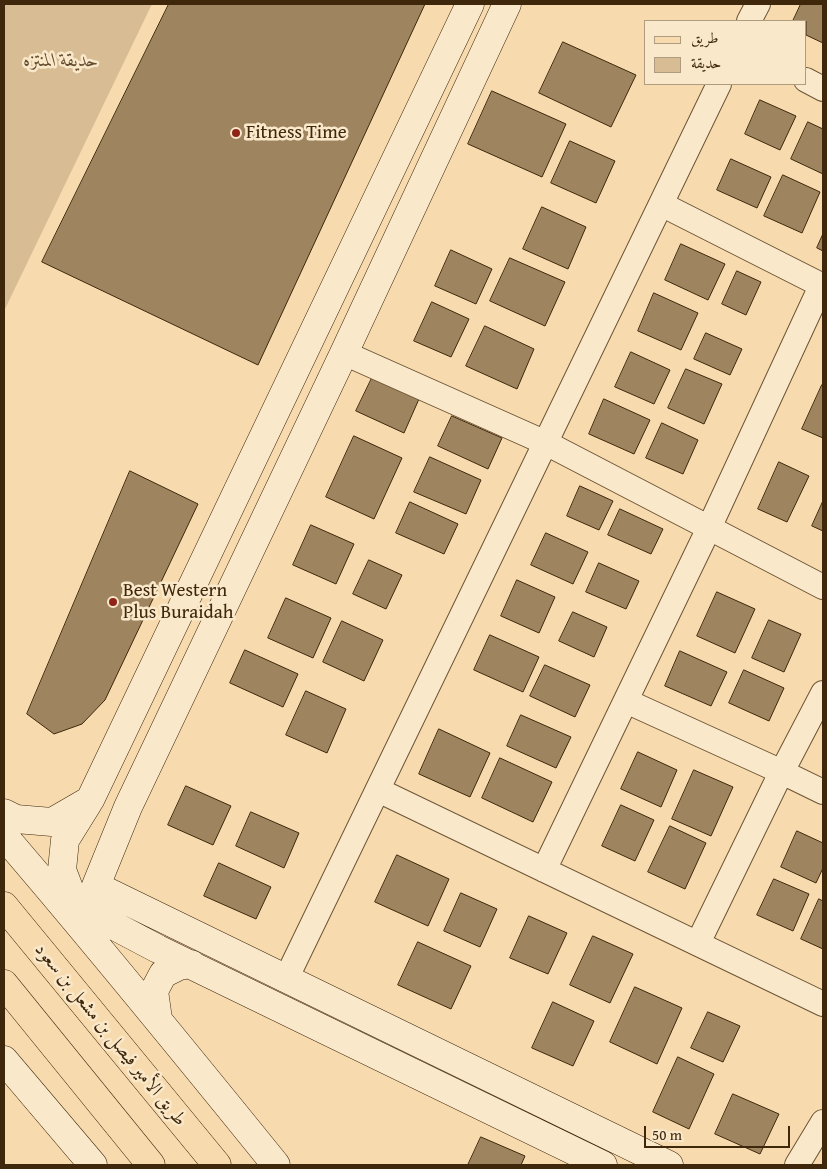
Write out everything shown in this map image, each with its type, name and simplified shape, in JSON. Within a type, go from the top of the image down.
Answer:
[{"type":"main road","points":[[4,898],[30,937]]},
{"type":"main road","name":"طريق الأمير فيصل بن مشعل بن سعود","points":[[4,906],[217,1165]]},
{"type":"main road","points":[[4,984],[151,1165]]},
{"type":"street","points":[[470,4],[90,800],[65,840],[62,870],[83,918],[190,964],[603,1165]]},
{"type":"street","points":[[83,918],[128,807],[344,353],[507,4]]},
{"type":"street","points":[[750,20],[758,4]]},
{"type":"street","points":[[807,80],[823,88]]},
{"type":"street","points":[[286,979],[719,85]]},
{"type":"street","points":[[544,870],[709,528],[822,286],[661,204]]},
{"type":"street","points":[[344,353],[546,443],[823,587]]},
{"type":"street","points":[[698,943],[823,693]]},
{"type":"street","points":[[626,701],[823,792]]},
{"type":"street","points":[[378,790],[823,1004]]},
{"type":"street","points":[[4,813],[16,819],[52,822],[90,800]]},
{"type":"street","points":[[4,836],[83,918],[158,1019],[276,1165]]},
{"type":"street","points":[[96,886],[669,1165]]},
{"type":"street","points":[[158,1019],[154,991],[163,974],[179,966],[190,964]]},
{"type":"street","points":[[4,1060],[93,1165]]},
{"type":"street","points":[[798,1165],[823,1122]]},
{"type":"green space","name":"حديقة المنتزه","points":[[4,4],[152,4],[4,311]]},
{"type":"building","name":"Fitness Time","points":[[169,4],[425,4],[258,365],[42,262]]},
{"type":"building","points":[[801,4],[823,4],[823,43],[807,35],[807,20],[793,20]]},
{"type":"building","points":[[563,42],[636,75],[611,127],[539,93]]},
{"type":"building","points":[[492,91],[566,124],[542,177],[468,144]]},
{"type":"building","points":[[760,100],[796,116],[780,150],[745,134]]},
{"type":"building","points":[[808,122],[823,129],[823,174],[791,159]]},
{"type":"building","points":[[570,141],[615,161],[596,203],[551,183]]},
{"type":"building","points":[[731,159],[771,177],[757,208],[717,190]]},
{"type":"building","points":[[783,175],[820,192],[802,233],[764,216]]},
{"type":"building","points":[[542,207],[586,227],[568,269],[523,249]]},
{"type":"building","points":[[823,234],[823,251],[817,248]]},
{"type":"building","points":[[681,244],[725,264],[708,300],[665,280]]},
{"type":"building","points":[[451,250],[492,269],[476,304],[435,286]]},
{"type":"building","points":[[510,258],[565,282],[545,326],[490,301]]},
{"type":"building","points":[[737,271],[761,282],[746,315],[722,304]]},
{"type":"building","points":[[654,293],[698,313],[681,350],[638,331]]},
{"type":"building","points":[[432,302],[469,319],[451,357],[414,341]]},
{"type":"building","points":[[485,326],[534,349],[517,389],[466,366]]},
{"type":"building","points":[[706,333],[742,349],[730,375],[694,359]]},
{"type":"building","points":[[631,352],[670,370],[654,404],[615,387]]},
{"type":"building","points":[[686,369],[722,384],[704,424],[668,408]]},
{"type":"building","points":[[372,378],[419,399],[404,433],[356,411]]},
{"type":"building","points":[[823,386],[823,438],[802,429]]},
{"type":"building","points":[[604,399],[650,420],[634,454],[589,434]]},
{"type":"building","points":[[452,416],[502,438],[488,469],[438,446]]},
{"type":"building","points":[[662,423],[698,440],[683,474],[646,458]]},
{"type":"building","points":[[354,436],[402,458],[374,519],[326,497]]},
{"type":"building","points":[[430,457],[481,480],[466,514],[414,492]]},
{"type":"building","points":[[779,462],[809,476],[787,522],[758,509]]},
{"type":"building","name":"Best Western Plus Buraidah","points":[[130,471],[198,504],[105,700],[82,724],[54,734],[27,714]]},
{"type":"building","points":[[580,486],[613,501],[599,530],[567,516]]},
{"type":"building","points":[[823,501],[823,531],[812,526]]},
{"type":"building","points":[[410,502],[458,524],[444,554],[396,533]]},
{"type":"building","points":[[620,509],[663,529],[651,554],[608,535]]},
{"type":"building","points":[[311,525],[354,544],[336,584],[293,565]]},
{"type":"building","points":[[546,533],[588,552],[573,584],[531,565]]},
{"type":"building","points":[[369,560],[402,575],[386,609],[353,594]]},
{"type":"building","points":[[599,563],[639,581],[626,609],[586,592]]},
{"type":"building","points":[[517,580],[555,597],[539,633],[501,616]]},
{"type":"building","points":[[717,592],[755,609],[735,653],[697,636]]},
{"type":"building","points":[[286,598],[331,618],[313,658],[268,638]]},
{"type":"building","points":[[573,612],[607,627],[594,657],[559,641]]},
{"type":"building","points":[[769,620],[801,634],[784,672],[752,658]]},
{"type":"building","points":[[342,621],[383,640],[364,681],[323,662]]},
{"type":"building","points":[[490,635],[539,657],[523,692],[474,670]]},
{"type":"building","points":[[245,650],[298,674],[283,707],[230,683]]},
{"type":"building","points":[[680,651],[727,672],[711,706],[665,686]]},
{"type":"building","points":[[545,665],[590,685],[575,717],[530,696]]},
{"type":"building","points":[[744,670],[784,688],[769,721],[729,703]]},
{"type":"building","points":[[306,691],[346,709],[327,753],[286,735]]},
{"type":"building","points":[[521,715],[571,737],[556,768],[507,746]]},
{"type":"building","points":[[439,729],[490,753],[470,797],[419,774]]},
{"type":"building","points":[[638,752],[677,770],[661,807],[621,789]]},
{"type":"building","points":[[500,758],[552,782],[533,822],[482,798]]},
{"type":"building","points":[[694,770],[733,787],[711,836],[672,819]]},
{"type":"building","points":[[186,786],[231,806],[213,845],[168,825]]},
{"type":"building","points":[[621,805],[654,820],[635,861],[602,846]]},
{"type":"building","points":[[251,812],[299,833],[284,868],[236,846]]},
{"type":"building","points":[[670,826],[706,843],[685,889],[648,872]]},
{"type":"building","points":[[797,831],[823,843],[823,868],[816,883],[781,867]]},
{"type":"building","points":[[397,855],[449,879],[428,926],[375,902]]},
{"type":"building","points":[[219,863],[271,887],[256,919],[204,896]]},
{"type":"building","points":[[774,879],[809,894],[793,931],[757,915]]},
{"type":"building","points":[[461,893],[497,909],[480,947],[444,931]]},
{"type":"building","points":[[819,899],[823,901],[823,949],[801,939]]},
{"type":"building","points":[[529,916],[567,933],[548,974],[510,958]]},
{"type":"building","points":[[593,936],[633,954],[610,1003],[570,985]]},
{"type":"building","points":[[418,942],[471,966],[451,1009],[398,985]]},
{"type":"building","points":[[635,987],[682,1008],[657,1064],[610,1042]]},
{"type":"building","points":[[553,1002],[594,1021],[573,1066],[532,1048]]},
{"type":"building","points":[[708,1012],[740,1026],[723,1062],[691,1048]]},
{"type":"building","points":[[678,1057],[714,1074],[689,1129],[653,1112]]},
{"type":"building","points":[[733,1094],[779,1114],[760,1154],[715,1134]]},
{"type":"building","points":[[481,1137],[525,1156],[521,1165],[468,1165]]},
{"type":"place","name":"Fitness Time","points":[[236,133]]},
{"type":"place","name":"Best Western Plus Buraidah","points":[[113,602]]}]
